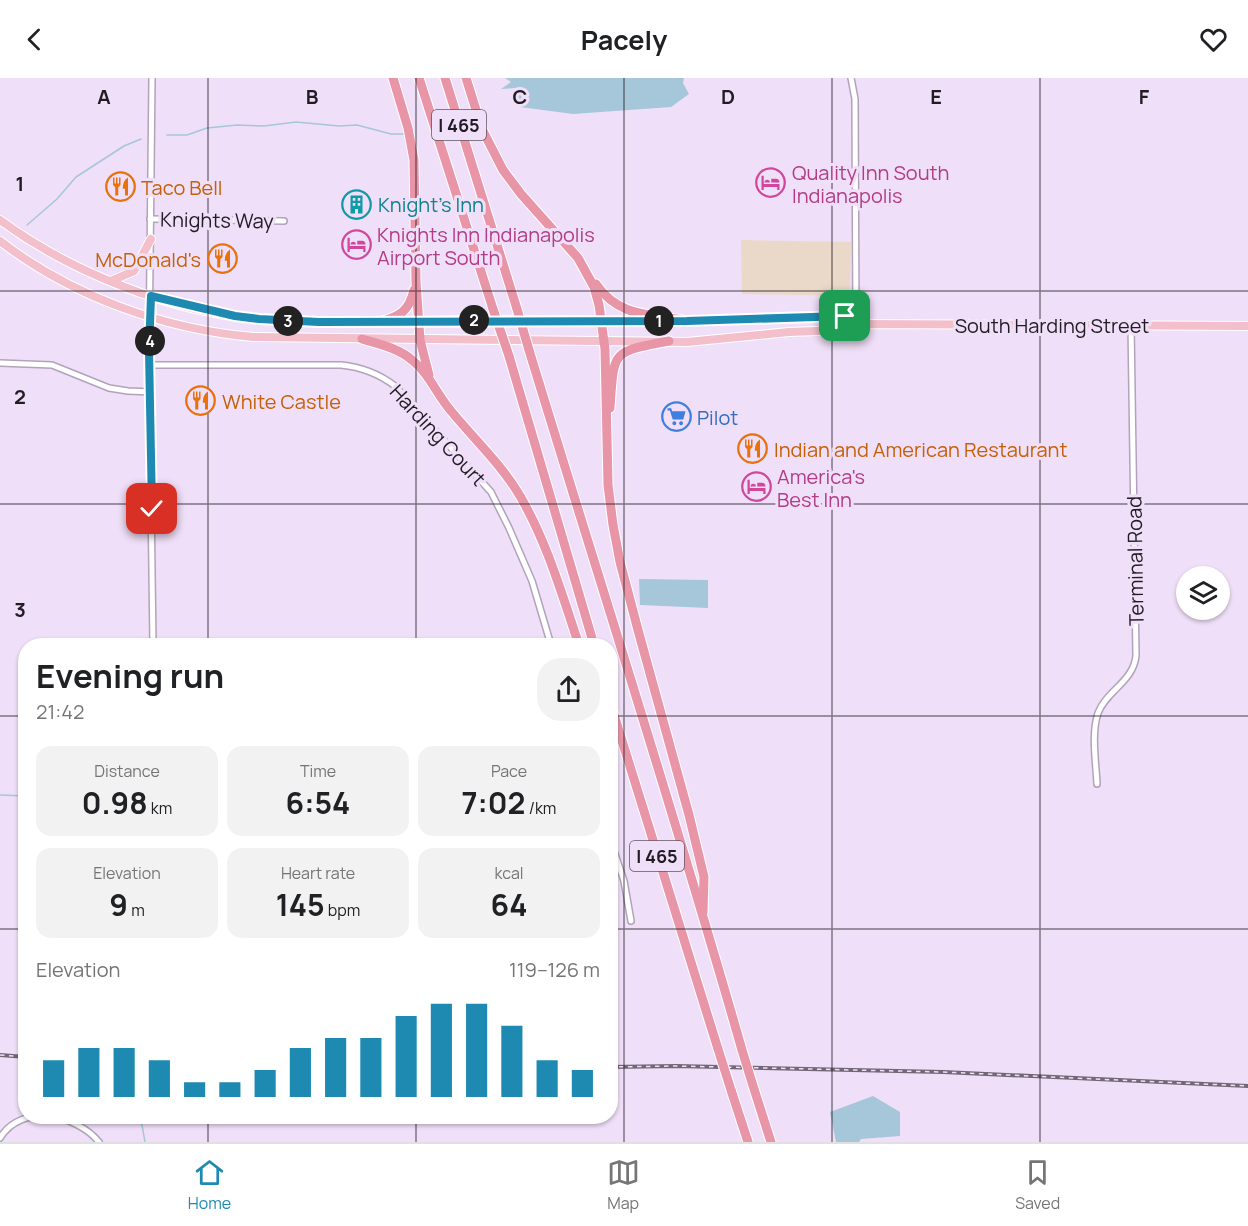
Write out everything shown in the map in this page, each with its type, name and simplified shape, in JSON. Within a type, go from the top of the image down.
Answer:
[{"type":"highway","points":[[393,78],[408,129],[414,160],[416,282],[420,340],[432,386]]},
{"type":"highway","name":"I 465","points":[[419,78],[509,356],[592,638]]},
{"type":"highway","name":"I 465","points":[[445,78],[703,912],[771,1142]]},
{"type":"highway","points":[[466,78],[482,129],[503,170],[521,194],[578,258],[597,295],[602,321],[608,485],[620,562],[704,877],[703,912]]},
{"type":"highway","points":[[586,272],[605,296],[621,308],[636,313],[687,321]]},
{"type":"highway","points":[[379,322],[395,318],[406,312],[416,282]]},
{"type":"highway","points":[[362,339],[403,353],[421,368],[443,401],[520,495],[534,522],[576,638]]},
{"type":"highway","points":[[608,446],[614,364],[619,356],[629,350],[669,341]]},
{"type":"highway","name":"I 465","points":[[618,729],[748,1142]]},
{"type":"highway","points":[[618,735],[623,746]]},
{"type":"main road","name":"South Harding Street","points":[[0,220],[31,241],[111,281],[151,296],[199,309],[259,319],[379,322],[687,321],[845,316],[856,324]]},
{"type":"main road","points":[[111,281],[134,271],[151,238]]},
{"type":"main road","name":"South Harding Street","points":[[0,241],[37,267],[74,287],[151,316],[206,331],[240,336],[420,340],[711,341],[779,333],[844,330],[856,324],[1248,326]]},
{"type":"street","points":[[152,78],[150,219],[153,638]]},
{"type":"street","points":[[851,78],[855,99],[856,324]]},
{"type":"street","name":"Knights Way","points":[[150,219],[284,221]]},
{"type":"street","name":"Terminal Road","points":[[1097,784],[1095,727],[1098,715],[1104,702],[1130,674],[1136,656],[1131,325]]},
{"type":"street","points":[[0,363],[52,365],[109,388],[128,392],[151,392]]},
{"type":"street","name":"Harding Court","points":[[151,365],[341,365],[370,370],[386,379],[395,386],[490,492],[509,528],[532,581],[549,638]]},
{"type":"street","points":[[618,863],[632,921]]},
{"type":"street","points":[[0,1138],[18,1121]]},
{"type":"street","points":[[74,1124],[99,1142]]},
{"type":"shaded area","points":[[741,240],[851,242],[850,296],[742,294]]},
{"type":"water","points":[[505,78],[684,78],[683,83],[689,94],[671,107],[573,114],[520,107],[516,88],[501,89],[511,82]]},
{"type":"water","points":[[639,579],[708,580],[708,608],[640,605]]},
{"type":"water","points":[[873,1096],[900,1112],[900,1136],[861,1139],[859,1142],[836,1142],[830,1112]]},
{"type":"waterway","points":[[167,135],[187,135],[207,128],[237,125],[264,126],[296,122],[339,126],[357,125],[391,134],[404,134]]},
{"type":"waterway","points":[[27,225],[57,199],[76,177],[124,146],[141,139]]},
{"type":"waterway","points":[[0,795],[18,796]]},
{"type":"waterway","points":[[141,1124],[145,1142]]},
{"type":"railway","points":[[0,1055],[18,1056]]},
{"type":"railway","points":[[618,1067],[943,1072],[1248,1086]]},
{"type":"place","name":"Quality Inn South Indianapolis","points":[[771,183]]},
{"type":"place","name":"Taco Bell","points":[[120,187]]},
{"type":"place","name":"Knight's Inn","points":[[357,204]]},
{"type":"place","name":"Knights Inn Indianapolis Airport South","points":[[356,245]]},
{"type":"place","name":"McDonald's","points":[[222,259]]},
{"type":"place","name":"White Castle","points":[[201,401]]},
{"type":"place","name":"Pilot","points":[[676,417]]},
{"type":"place","name":"Indian and American Restaurant","points":[[753,449]]},
{"type":"place","name":"America's Best Inn","points":[[756,487]]},
{"type":"route","points":[[152,509],[149,351],[151,296],[235,316],[319,322],[687,321],[845,316]]}]
